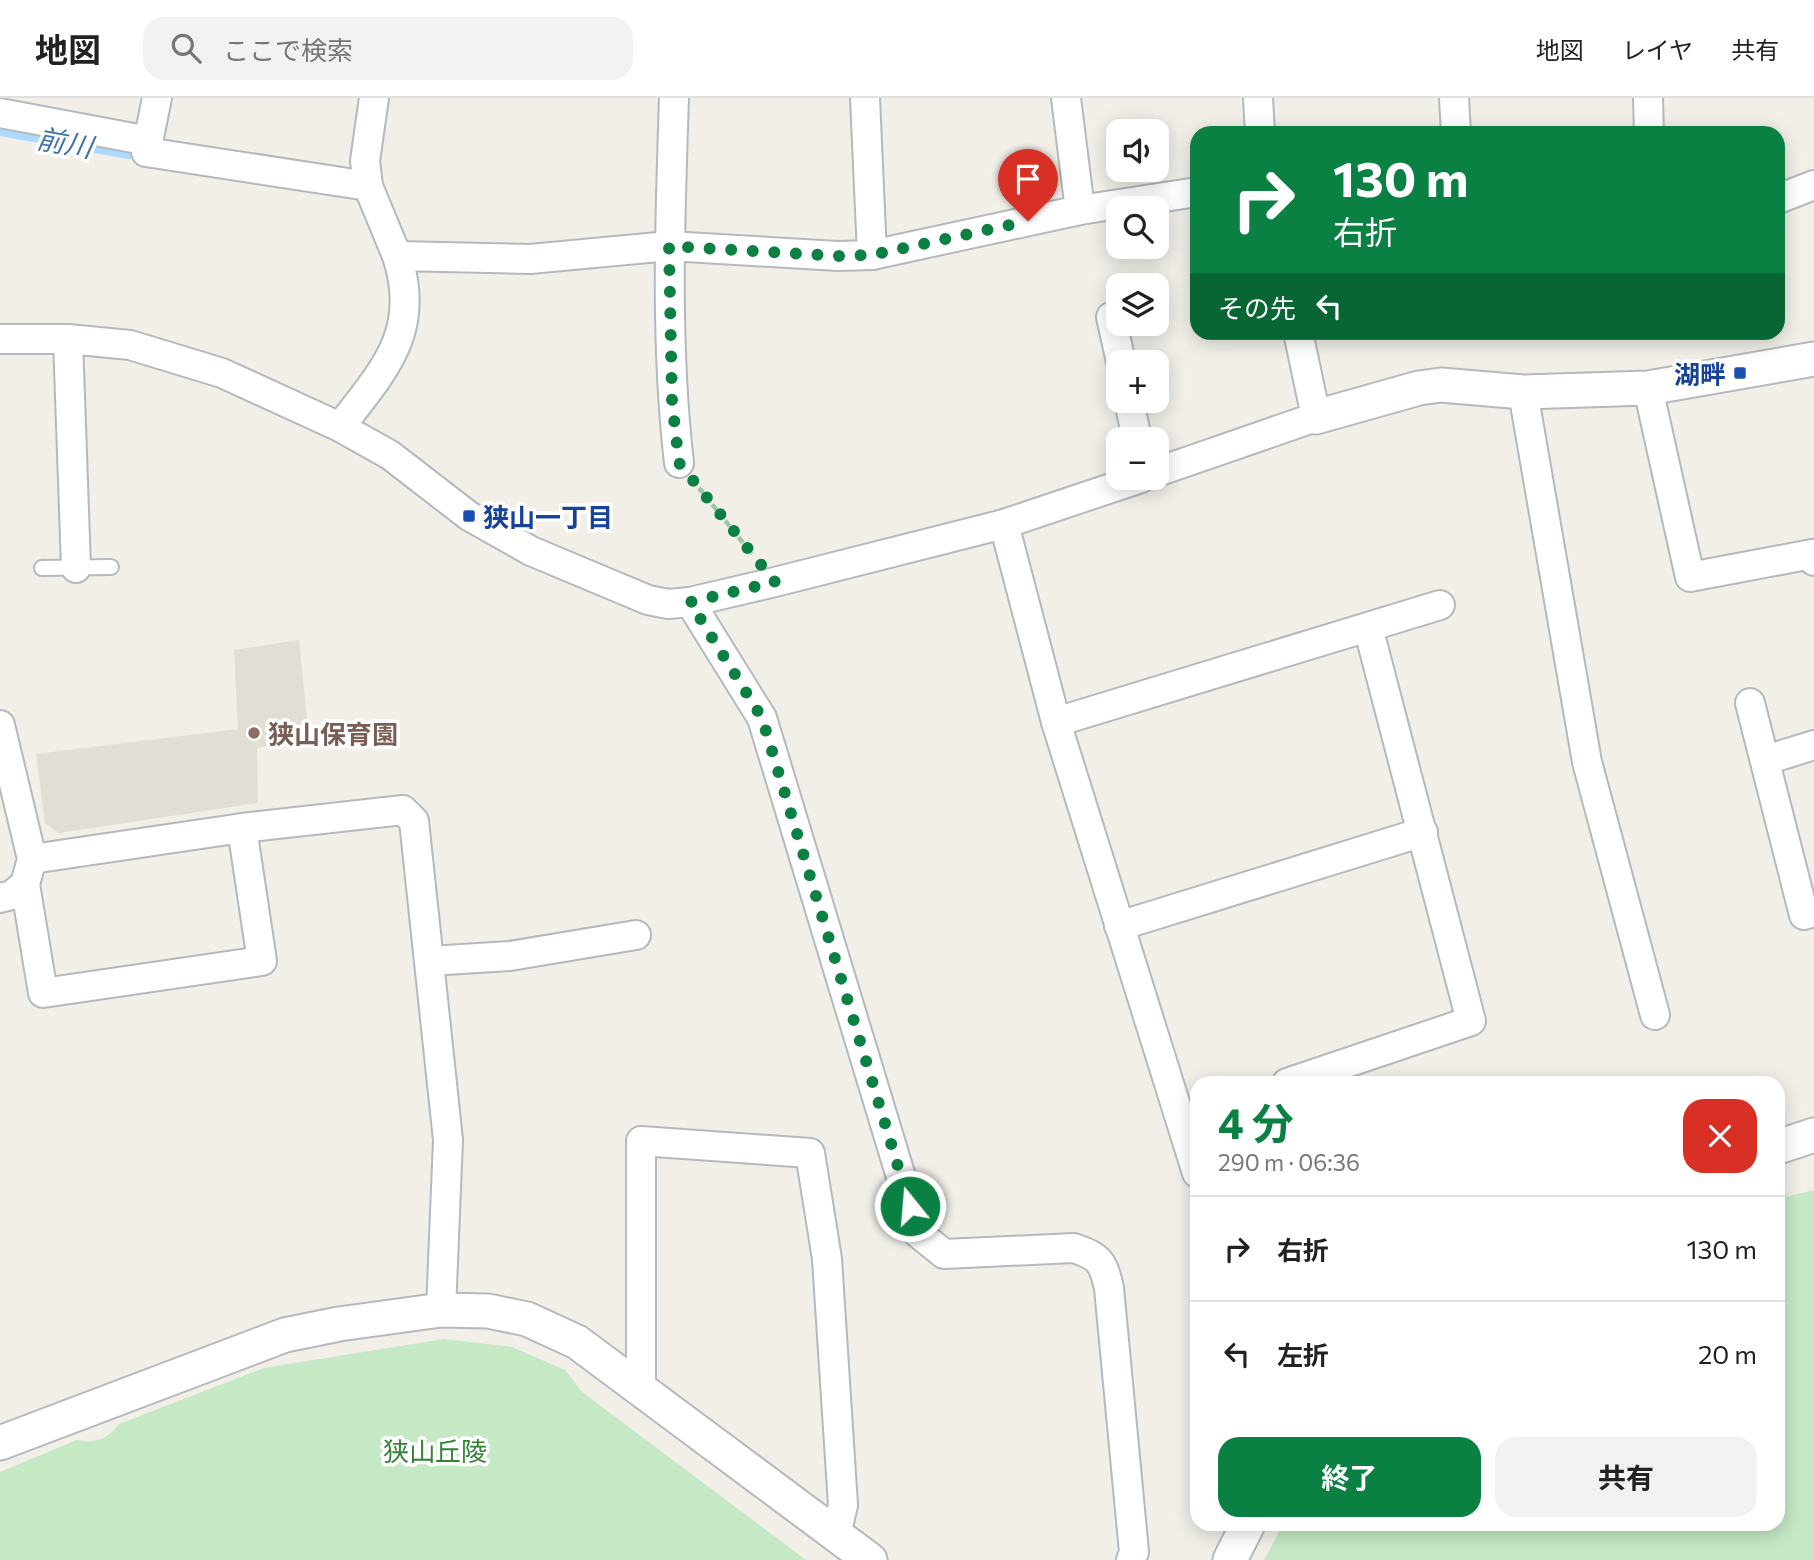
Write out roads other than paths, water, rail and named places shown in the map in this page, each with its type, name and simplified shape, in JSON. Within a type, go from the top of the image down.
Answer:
[{"type":"street","points":[[157,98],[146,152],[368,186]]},
{"type":"street","points":[[340,426],[397,348],[407,286],[368,186],[365,161],[374,98]]},
{"type":"street","points":[[674,98],[669,246],[672,401],[679,463]]},
{"type":"street","points":[[865,98],[872,255]]},
{"type":"street","points":[[1066,98],[1080,210]]},
{"type":"street","points":[[1258,98],[1260,126]]},
{"type":"street","points":[[1454,98],[1456,126]]},
{"type":"street","points":[[1648,98],[1650,126]]},
{"type":"street","points":[[0,113],[149,141]]},
{"type":"street","points":[[1785,196],[1814,185]]},
{"type":"street","points":[[397,256],[530,259],[669,246],[838,256],[872,255],[1080,210],[1190,193]]},
{"type":"street","points":[[68,339],[76,568]]},
{"type":"street","points":[[0,340],[68,339],[130,345],[222,373],[340,426],[390,455],[469,516],[531,551],[648,600],[668,604],[690,602],[775,582],[1004,524],[1106,490]]},
{"type":"street","points":[[1300,340],[1316,417]]},
{"type":"street","points":[[1169,468],[1316,417],[1419,388],[1441,385],[1523,392],[1648,388],[1814,359]]},
{"type":"street","points":[[1648,388],[1690,577],[1812,554],[1814,561]]},
{"type":"street","points":[[1523,392],[1587,762],[1655,1015]]},
{"type":"street","points":[[1004,524],[1056,722],[1119,926],[1189,1117]]},
{"type":"street","points":[[690,602],[762,718],[918,1233],[944,1254],[1074,1248],[1092,1254],[1104,1265],[1109,1288],[1133,1538],[1134,1552],[1131,1560]]},
{"type":"street","points":[[1056,722],[1440,605]]},
{"type":"street","points":[[1308,1076],[1471,1021],[1368,627]]},
{"type":"street","points":[[1751,704],[1804,915],[1814,912]]},
{"type":"street","points":[[0,725],[29,871],[43,993],[262,961],[242,828]]},
{"type":"street","points":[[1766,760],[1814,745]]},
{"type":"street","points":[[0,898],[12,895],[29,871],[242,828],[403,810],[414,821],[448,1140],[440,1310]]},
{"type":"street","points":[[1119,926],[1423,832]]},
{"type":"street","points":[[430,961],[510,956],[636,935]]},
{"type":"street","points":[[1785,1145],[1814,1135]]},
{"type":"street","points":[[641,1388],[641,1141],[810,1153],[829,1287],[843,1505],[836,1535]]},
{"type":"street","points":[[0,1443],[285,1335],[440,1310],[488,1311],[527,1319],[578,1342],[870,1560]]},
{"type":"street","points":[[1230,1560],[1244,1531]]},
{"type":"lane","points":[[42,568],[111,567]]},
{"type":"waterway","name":"前川","points":[[0,131],[129,154]]},
{"type":"place","name":"湖畔","points":[[1740,373]]},
{"type":"place","name":"狭山一丁目","points":[[469,516]]},
{"type":"place","name":"狭山保育園","points":[[254,733]]},
{"type":"park label","name":"狭山丘陵","points":[[435,1450]]}]
